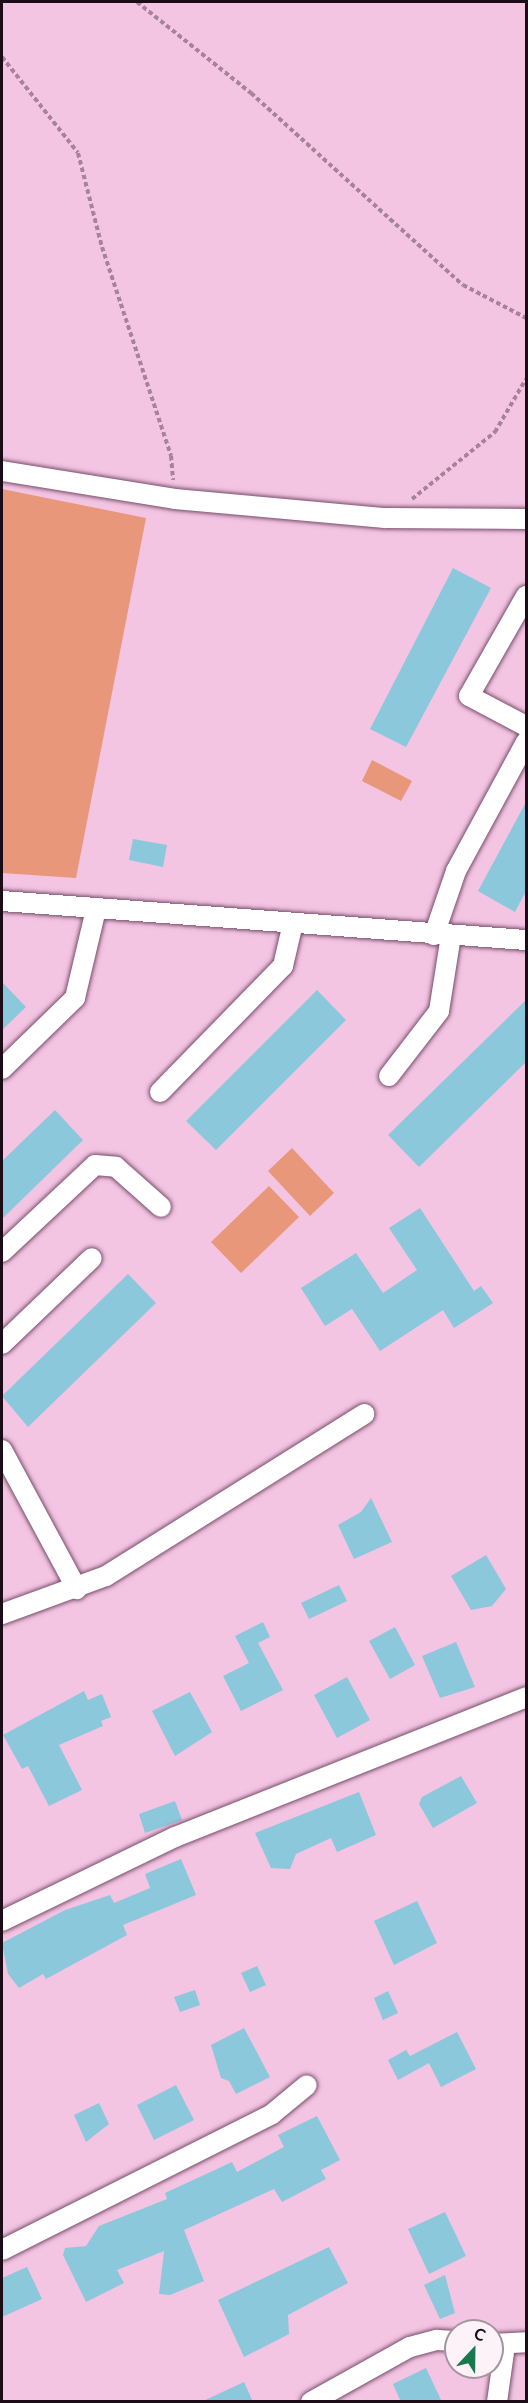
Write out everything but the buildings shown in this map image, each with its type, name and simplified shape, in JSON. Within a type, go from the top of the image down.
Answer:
[{"type":"street","points":[[2,471],[175,499],[385,518],[526,519]]},
{"type":"street","points":[[526,596],[469,696],[526,726]]},
{"type":"street","points":[[389,1076],[439,1011],[443,935],[456,871],[526,742]]},
{"type":"street","points":[[2,901],[526,940]]},
{"type":"street","points":[[2,1069],[75,998],[96,909]]},
{"type":"street","points":[[160,1092],[283,966],[292,923]]},
{"type":"street","points":[[2,1252],[95,1165],[116,1167],[161,1207]]},
{"type":"street","points":[[2,1344],[92,1258]]},
{"type":"street","points":[[2,1614],[77,1589],[165,1544],[364,1414]]},
{"type":"street","points":[[2,1450],[77,1589]]},
{"type":"street","points":[[2,1921],[175,1837],[526,1697]]},
{"type":"street","points":[[2,2250],[272,2115],[307,2085]]},
{"type":"street","points":[[311,2402],[411,2347],[444,2340]]},
{"type":"street","points":[[504,2344],[526,2342]]},
{"type":"street","points":[[497,2379],[497,2402]]},
{"type":"path","points":[[137,2],[251,93],[463,285],[526,318]]},
{"type":"path","points":[[2,57],[78,153],[102,247],[171,456],[175,499]]},
{"type":"path","points":[[385,518],[440,480],[495,432],[526,380]]},
{"type":"shaded area","points":[[2,489],[146,518],[76,878],[2,873]]},
{"type":"shaded area","points":[[372,760],[412,781],[401,801],[362,781]]},
{"type":"shaded area","points":[[292,1148],[334,1193],[310,1216],[268,1171]]},
{"type":"shaded area","points":[[269,1186],[299,1217],[241,1273],[211,1242]]}]
